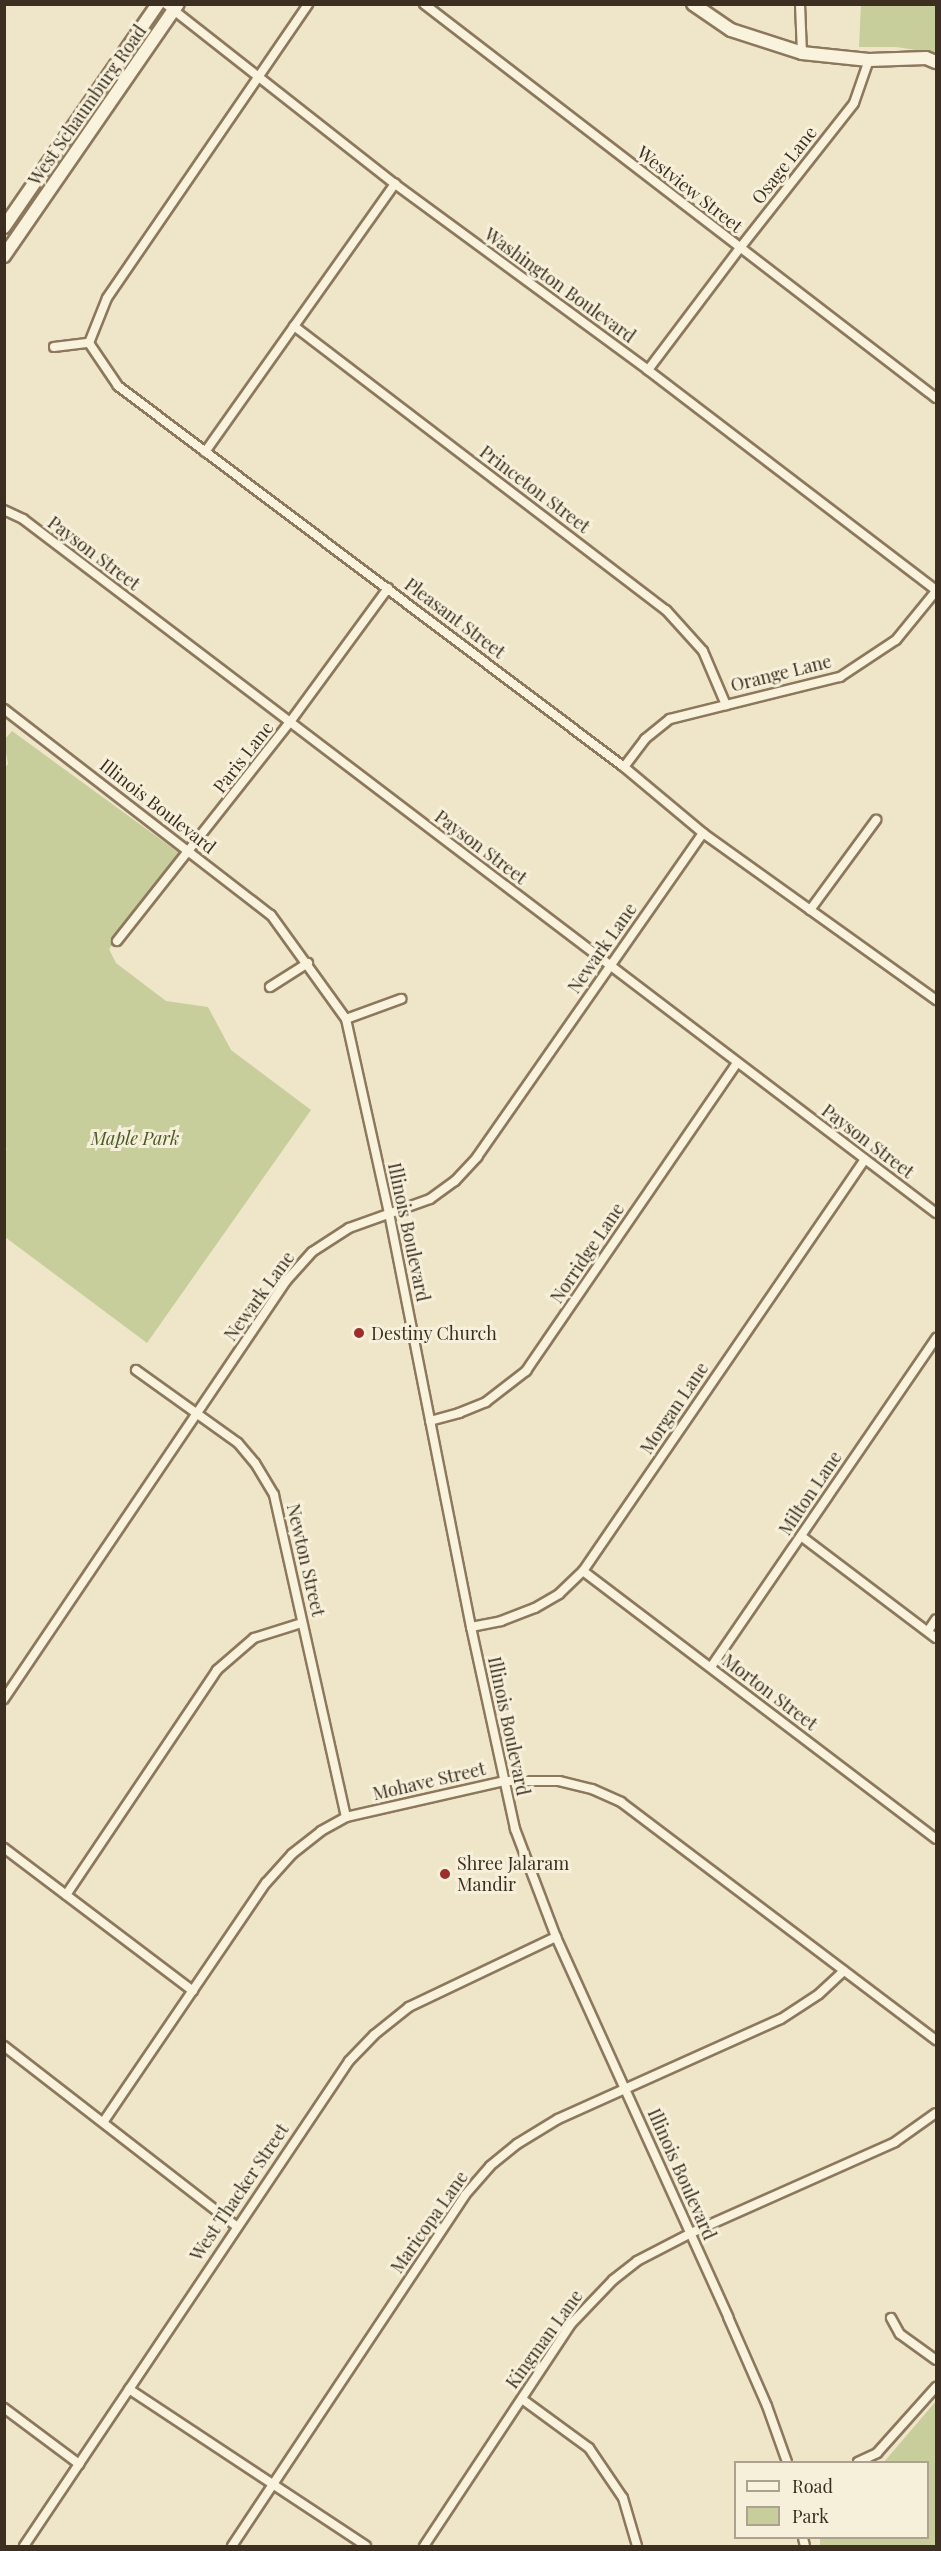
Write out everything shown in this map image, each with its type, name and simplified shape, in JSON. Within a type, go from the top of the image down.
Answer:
[{"type":"main road","name":"West Schaumburg Road","points":[[4,227],[158,4]]},
{"type":"main road","points":[[693,4],[731,30],[802,53],[869,60],[926,58],[936,62]]},
{"type":"main road","name":"West Schaumburg Road","points":[[4,256],[171,6]]},
{"type":"street","points":[[54,347],[89,343],[108,298],[308,4]]},
{"type":"street","name":"Westview Street","points":[[424,4],[936,398]]},
{"type":"street","points":[[800,4],[802,53]]},
{"type":"street","name":"Washington Boulevard","points":[[171,6],[257,77],[395,184],[648,370],[936,590]]},
{"type":"street","name":"Osage Lane","points":[[648,370],[854,103],[869,60]]},
{"type":"street","points":[[205,452],[395,184]]},
{"type":"street","name":"Princeton Street","points":[[294,326],[666,610],[703,651],[726,705]]},
{"type":"street","name":"Pleasant Street","points":[[89,343],[118,386],[624,767],[703,833],[936,1000]]},
{"type":"street","name":"Payson Street","points":[[4,510],[23,519],[936,1213]]},
{"type":"street","name":"Paris Lane","points":[[117,941],[290,722],[388,588]]},
{"type":"street","name":"Orange Lane","points":[[624,767],[645,739],[670,719],[840,677],[896,640],[936,590]]},
{"type":"street","name":"Illinois Boulevard","points":[[4,709],[272,915],[308,963],[345,1019],[389,1213],[471,1627],[518,1841],[556,1937],[626,2088],[767,2406],[786,2461]]},
{"type":"street","points":[[810,910],[876,820]]},
{"type":"street","name":"Newark Lane","points":[[4,1699],[285,1281],[312,1252],[349,1228],[430,1199],[455,1181],[470,1165],[703,833]]},
{"type":"street","points":[[270,987],[308,963]]},
{"type":"street","points":[[345,1019],[401,999]]},
{"type":"street","name":"Norridge Lane","points":[[430,1420],[459,1413],[486,1402],[526,1371],[737,1062]]},
{"type":"street","name":"Morgan Lane","points":[[471,1627],[501,1621],[535,1608],[559,1594],[583,1571],[865,1159]]},
{"type":"street","name":"Milton Lane","points":[[711,1667],[936,1338]]},
{"type":"street","name":"Newton Street","points":[[136,1370],[237,1443],[255,1463],[274,1495],[346,1817]]},
{"type":"street","points":[[801,1536],[936,1638]]},
{"type":"street","name":"Morton Street","points":[[583,1571],[936,1839]]},
{"type":"street","points":[[928,1631],[936,1619]]},
{"type":"street","points":[[66,1895],[229,1657],[254,1638],[302,1623]]},
{"type":"street","name":"Mohave Street","points":[[104,2121],[279,1867],[321,1831],[346,1817],[504,1781],[559,1781],[592,1789],[621,1802],[936,2040]]},
{"type":"street","points":[[4,1848],[193,1991]]},
{"type":"street","name":"West Thacker Street","points":[[24,2547],[334,2080],[374,2035],[404,2011],[556,1937]]},
{"type":"street","name":"Maricopa Lane","points":[[232,2547],[478,2179],[501,2156],[542,2127],[781,2019],[819,1994],[844,1971]]},
{"type":"street","points":[[4,2046],[104,2121],[236,2226]]},
{"type":"street","name":"Kingman Lane","points":[[424,2547],[570,2325],[598,2293],[637,2261],[691,2233],[895,2142],[936,2113]]},
{"type":"street","points":[[891,2318],[900,2334],[936,2360]]},
{"type":"street","points":[[861,2461],[877,2452],[936,2387]]},
{"type":"street","points":[[129,2389],[366,2547]]},
{"type":"street","points":[[522,2399],[589,2448],[623,2498],[637,2547]]},
{"type":"street","points":[[4,2408],[79,2464]]},
{"type":"green space","points":[[861,4],[936,5],[936,53],[896,47],[859,47]]},
{"type":"green space","name":"Maple Park","points":[[12,731],[182,855],[109,949],[116,963],[166,1001],[208,1007],[231,1050],[311,1110],[147,1343],[5,1237],[4,1153],[7,1149],[4,1147],[4,769],[8,764],[4,740]]},
{"type":"green space","points":[[936,2401],[936,2546],[820,2546],[820,2539],[929,2539],[929,2461],[885,2461]]},
{"type":"place","name":"Destiny Church","points":[[359,1333]]},
{"type":"place","name":"Shree Jalaram Mandir","points":[[445,1874]]}]
